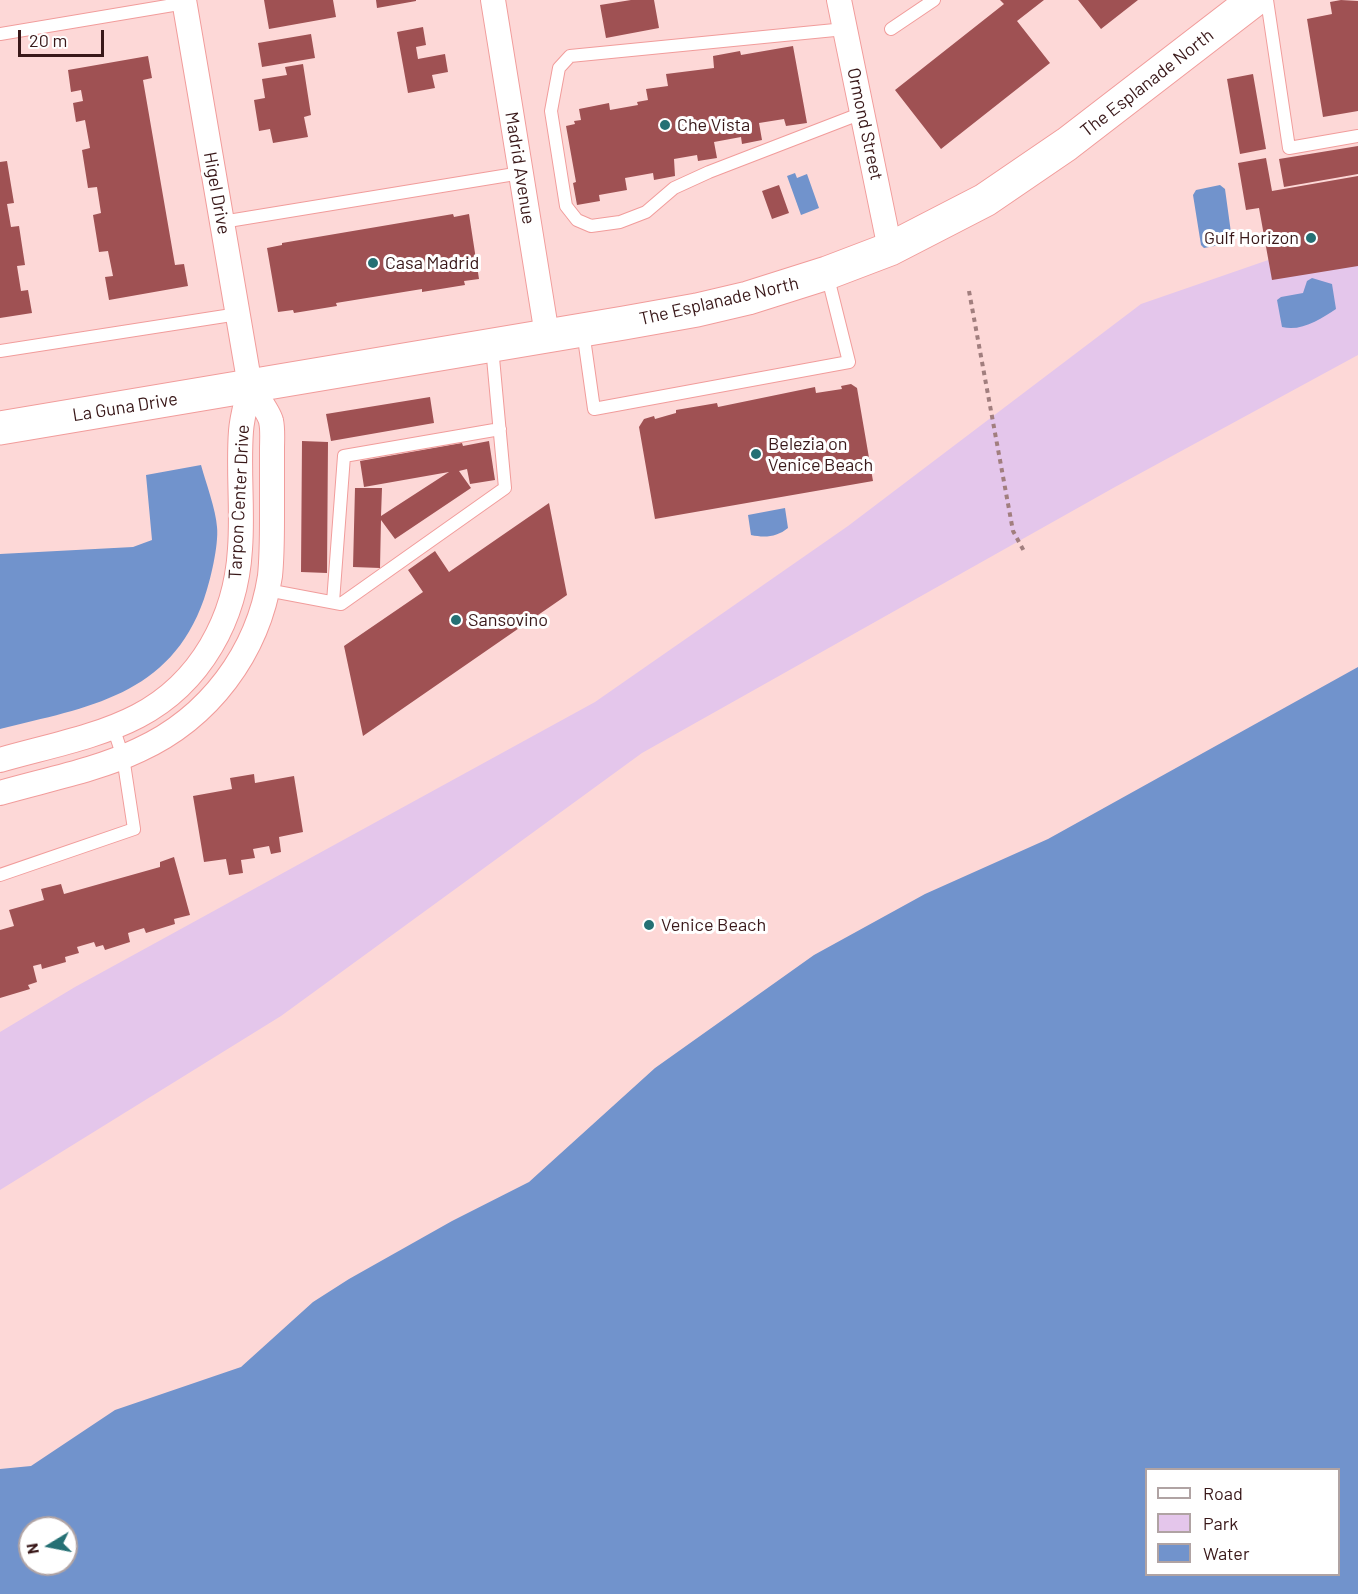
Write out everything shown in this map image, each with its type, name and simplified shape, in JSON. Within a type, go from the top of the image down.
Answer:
[{"type":"street","name":"Madrid Avenue","points":[[494,0],[547,335]]},
{"type":"street","name":"Ormond Street","points":[[839,0],[890,249]]},
{"type":"street","name":"The Esplanade North","points":[[250,386],[697,310],[748,298],[826,273],[890,249],[985,200],[1067,144],[1254,0]]},
{"type":"street","name":"Higel Drive","points":[[184,2],[250,386]]},
{"type":"street","name":"La Guna Drive","points":[[0,428],[250,386]]},
{"type":"street","name":"Tarpon Center Drive","points":[[0,793],[123,757],[161,739],[182,725],[212,698],[229,678],[257,625],[267,590],[272,555],[271,421],[250,386]]},
{"type":"street","name":"Tarpon Center Drive","points":[[0,760],[113,727],[138,716],[158,704],[205,658],[221,631],[233,598],[238,573],[241,430],[250,386]]},
{"type":"lane","points":[[891,29],[934,0]]},
{"type":"lane","points":[[1267,0],[1289,148],[1358,136]]},
{"type":"lane","points":[[0,34],[184,2]]},
{"type":"lane","points":[[845,29],[570,56],[559,68],[551,111],[566,206],[577,220],[591,226],[620,222],[646,212],[674,188],[709,172],[862,113]]},
{"type":"lane","points":[[222,222],[521,173]]},
{"type":"lane","points":[[583,330],[594,409],[849,362],[826,273]]},
{"type":"lane","points":[[0,351],[238,314]]},
{"type":"lane","points":[[267,590],[341,604],[505,488],[492,345]]},
{"type":"lane","points":[[333,602],[344,456],[500,429]]},
{"type":"lane","points":[[0,875],[134,829],[123,757],[113,727]]},
{"type":"path","points":[[969,291],[1013,531],[1025,553]]},
{"type":"green space","points":[[1358,229],[1358,355],[1115,487],[642,753],[281,1016],[0,1190],[0,1032],[75,987],[595,702],[848,526],[1141,304]]},
{"type":"water","points":[[795,173],[797,178],[807,174],[819,208],[801,215],[787,176]]},
{"type":"water","points":[[1220,185],[1225,189],[1232,240],[1230,243],[1204,248],[1201,245],[1193,195],[1196,190]]},
{"type":"water","points":[[1312,278],[1332,284],[1336,309],[1303,326],[1282,327],[1277,300],[1281,297],[1303,293],[1307,281]]},
{"type":"water","points":[[201,465],[216,520],[215,553],[204,599],[189,632],[170,657],[148,677],[94,704],[0,729],[0,554],[133,547],[152,540],[146,475]]},
{"type":"water","points":[[785,508],[788,528],[771,536],[751,535],[748,515]]},
{"type":"water","points":[[1358,667],[1358,1594],[0,1594],[0,1469],[31,1466],[115,1410],[241,1367],[313,1302],[452,1221],[529,1182],[655,1068],[814,955],[925,894],[1048,839]]},
{"type":"building","points":[[264,0],[333,0],[336,17],[269,29]]},
{"type":"building","points":[[376,0],[416,0],[416,1],[377,8]]},
{"type":"building","points":[[631,0],[654,0],[659,28],[606,38],[600,5]]},
{"type":"building","points":[[1000,0],[1044,0],[1017,21],[1050,63],[941,149],[895,90],[1004,4]]},
{"type":"building","points":[[1078,0],[1138,0],[1101,29]]},
{"type":"building","points":[[1358,1],[1358,111],[1323,117],[1307,19],[1332,14],[1330,2]]},
{"type":"building","points":[[423,27],[426,45],[416,47],[418,59],[445,54],[448,72],[432,75],[435,88],[408,93],[397,32]]},
{"type":"building","points":[[311,34],[315,58],[262,67],[258,43]]},
{"type":"building","name":"Che Vista","points":[[793,46],[807,123],[786,126],[784,119],[759,123],[762,140],[742,144],[741,137],[714,142],[717,158],[698,161],[697,155],[674,159],[675,176],[654,180],[653,173],[625,178],[627,190],[599,195],[600,201],[577,205],[573,183],[576,182],[566,126],[581,120],[579,109],[609,103],[610,110],[638,105],[637,102],[648,100],[646,89],[668,86],[666,74],[714,68],[713,56],[740,51],[741,55]]},
{"type":"building","points":[[148,56],[152,78],[143,80],[175,265],[184,264],[188,286],[109,300],[105,277],[113,276],[108,251],[99,252],[93,215],[101,213],[97,187],[88,188],[82,150],[90,148],[85,120],[76,122],[73,103],[83,101],[81,90],[71,92],[68,70]]},
{"type":"building","points":[[303,64],[311,115],[304,117],[308,137],[273,143],[270,129],[259,131],[254,100],[265,98],[262,79],[287,75],[285,67]]},
{"type":"building","points":[[1253,74],[1266,149],[1240,154],[1227,79]]},
{"type":"building","points":[[1358,146],[1358,174],[1284,187],[1279,159]]},
{"type":"building","name":"Gulf Horizon","points":[[1266,158],[1272,191],[1358,176],[1358,266],[1272,280],[1259,208],[1246,210],[1238,163]]},
{"type":"building","points":[[7,161],[14,203],[7,204],[11,227],[19,226],[25,265],[17,266],[21,291],[28,290],[32,313],[0,318],[0,162]]},
{"type":"building","points":[[779,185],[789,213],[772,219],[762,191]]},
{"type":"building","name":"Casa Madrid","points":[[453,214],[454,217],[469,214],[479,279],[464,281],[465,285],[422,292],[422,289],[336,303],[337,306],[294,313],[293,310],[278,312],[267,248],[282,245],[282,243]]},
{"type":"building","name":"Belezia on Venice Beach","points":[[851,384],[857,388],[873,481],[655,519],[639,427],[644,419],[654,416],[655,419],[676,413],[676,410],[717,403],[718,407],[815,387],[816,393],[842,389],[841,386]]},
{"type":"building","points":[[430,397],[434,423],[331,441],[326,414]]},
{"type":"building","points":[[302,441],[328,442],[327,573],[301,572]]},
{"type":"building","points":[[489,441],[495,480],[470,484],[467,469],[459,471],[471,488],[395,539],[381,520],[380,568],[353,567],[355,488],[382,488],[381,516],[449,472],[364,487],[360,461],[462,443],[463,446]]},
{"type":"building","name":"Sansovino","points":[[549,503],[567,595],[363,736],[344,646],[423,592],[408,570],[435,551],[449,572]]},
{"type":"building","points":[[254,774],[255,783],[294,776],[303,832],[279,837],[281,852],[271,854],[269,846],[253,849],[255,858],[241,860],[243,873],[229,875],[226,859],[204,862],[193,796],[232,789],[230,778]]},
{"type":"building","points":[[174,857],[190,915],[174,919],[175,924],[146,933],[144,928],[128,933],[130,942],[105,950],[103,945],[96,947],[94,942],[77,947],[79,953],[65,957],[66,962],[42,969],[41,964],[33,966],[37,982],[28,985],[30,989],[0,998],[0,930],[14,926],[9,910],[44,900],[41,889],[61,884],[64,894],[160,867],[160,862]]},
{"type":"place","name":"Che Vista","points":[[665,125]]},
{"type":"place","name":"Gulf Horizon","points":[[1311,238]]},
{"type":"place","name":"Casa Madrid","points":[[373,263]]},
{"type":"place","name":"Belezia on Venice Beach","points":[[756,454]]},
{"type":"place","name":"Sansovino","points":[[456,620]]},
{"type":"place","name":"Venice Beach","points":[[649,925]]}]
